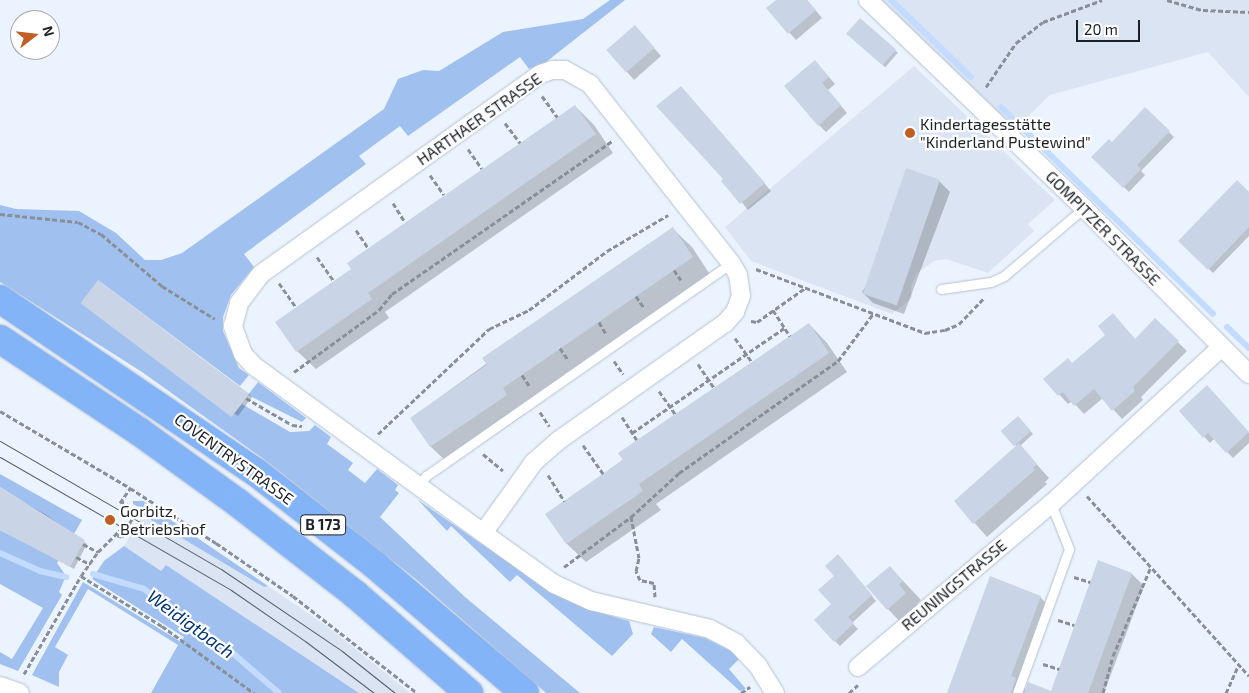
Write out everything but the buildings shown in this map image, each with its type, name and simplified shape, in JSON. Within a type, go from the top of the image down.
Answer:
[{"type":"highway","name":"COVENTRYSTRASSE","points":[[0,300],[257,474],[375,564],[525,693]]},
{"type":"highway","name":"COVENTRYSTRASSE","points":[[0,339],[140,432],[238,503],[355,594],[470,693]]},
{"type":"street","name":"GOMPITZER STRASSE","points":[[868,0],[1084,208],[1249,374]]},
{"type":"street","name":"HARTHAER STRASSE","points":[[233,326],[239,303],[261,274],[540,74],[565,70],[576,74],[590,84],[730,262],[738,275],[740,288],[735,312],[703,340],[558,441],[534,462],[484,533]]},
{"type":"street","points":[[233,326],[242,354],[253,365],[554,584],[591,600],[710,629],[742,649],[758,666],[775,693]]},
{"type":"street","name":"REUNINGSTRASSE","points":[[858,667],[1051,504],[1222,347]]},
{"type":"lane","points":[[941,289],[990,282],[1004,276],[1084,208]]},
{"type":"lane","points":[[419,487],[433,471],[730,262]]},
{"type":"lane","points":[[1017,693],[1063,573],[1069,549],[1051,504]]},
{"type":"path","points":[[975,104],[1016,43],[1043,22],[1102,0]]},
{"type":"path","points":[[1167,0],[1203,10],[1249,12]]},
{"type":"path","points":[[545,100],[557,117]]},
{"type":"path","points":[[506,124],[520,143]]},
{"type":"path","points":[[288,377],[379,310],[392,294],[626,130]]},
{"type":"path","points":[[469,151],[482,169]]},
{"type":"path","points":[[431,176],[444,195]]},
{"type":"path","points":[[392,202],[405,222]]},
{"type":"path","points":[[373,438],[489,330],[529,310],[607,251],[684,203]]},
{"type":"path","points":[[0,214],[78,222],[101,234],[162,286],[223,324],[233,326]]},
{"type":"path","points":[[355,228],[368,248]]},
{"type":"path","points":[[314,253],[334,281]]},
{"type":"path","points":[[755,269],[925,333],[945,330],[959,324],[977,303],[994,293],[990,282]]},
{"type":"path","points":[[674,270],[682,282]]},
{"type":"path","points":[[277,280],[296,307]]},
{"type":"path","points":[[750,320],[757,322],[805,288]]},
{"type":"path","points":[[773,310],[790,336]]},
{"type":"path","points":[[560,570],[631,517],[679,473],[838,361],[873,314]]},
{"type":"path","points":[[632,433],[784,328]]},
{"type":"path","points":[[738,341],[752,362]]},
{"type":"path","points":[[701,369],[714,388]]},
{"type":"path","points":[[662,395],[675,414]]},
{"type":"path","points":[[246,398],[292,425],[306,427]]},
{"type":"path","points":[[0,411],[130,488],[293,596],[417,693]]},
{"type":"path","points":[[624,420],[637,440]]},
{"type":"path","points":[[585,447],[603,474]]},
{"type":"path","points":[[550,479],[564,501]]},
{"type":"path","points":[[1074,482],[1150,569],[1249,676]]},
{"type":"path","points":[[117,535],[122,538],[137,510],[121,502],[130,488]]},
{"type":"path","points":[[631,517],[639,558],[636,571],[640,580],[654,583],[654,604]]},
{"type":"path","points":[[12,690],[81,576],[98,552],[120,530]]},
{"type":"path","points":[[83,544],[98,552]]},
{"type":"path","points":[[76,557],[90,564]]},
{"type":"path","points":[[1103,693],[1113,656],[1150,569]]},
{"type":"path","points":[[81,576],[162,626],[254,693]]},
{"type":"path","points":[[1226,693],[1239,664]]},
{"type":"shaded area","points":[[610,0],[625,0],[546,62],[529,69],[520,57],[408,136],[400,126],[359,156],[366,164],[244,254],[254,267],[231,295],[223,317],[223,331],[239,368],[249,375],[240,386],[98,280],[234,413],[242,404],[290,432],[309,431],[315,425],[331,437],[327,444],[353,463],[348,470],[365,483],[377,469],[398,485],[395,490],[399,493],[380,517],[465,597],[580,693],[546,693],[417,580],[261,457],[142,372],[0,282],[0,205],[16,209],[79,211],[116,233],[145,260],[161,260],[182,253],[384,109],[398,79],[423,70],[439,71],[503,32],[583,19]]},
{"type":"shaded area","points":[[881,0],[1249,0],[1249,97],[1208,52],[1050,95],[1015,129]]},
{"type":"shaded area","name":"Kindertagesstätte \"Kinderland Pustewind\"","points":[[914,66],[1055,200],[1028,224],[1034,231],[988,273],[946,259],[934,261],[916,274],[911,287],[912,298],[892,314],[751,261],[725,227]]},
{"type":"shaded area","points":[[258,382],[306,418],[302,422],[248,395]]},
{"type":"shaded area","points":[[0,474],[82,520],[74,534],[0,487]]},
{"type":"shaded area","points":[[418,500],[553,593],[590,610],[629,621],[633,634],[612,656],[517,575],[510,582],[451,526],[447,531]]},
{"type":"shaded area","points":[[133,501],[143,501],[268,586],[264,587],[143,515],[144,510],[133,504]]},
{"type":"shaded area","points":[[143,515],[264,587],[268,586],[328,627],[410,693],[359,693],[166,565],[161,571],[124,546]]},
{"type":"shaded area","points":[[0,530],[59,560],[57,563],[66,576],[59,592],[62,595],[18,671],[0,664],[0,652],[12,659],[43,608],[0,584]]},
{"type":"shaded area","points":[[124,546],[161,571],[166,565],[359,693],[151,693],[178,645],[88,589],[55,647],[68,655],[59,672],[59,687],[32,675],[83,582],[181,642],[184,637],[92,579],[104,561]]},
{"type":"shaded area","points":[[654,627],[705,638],[731,651],[739,659],[729,669],[746,689],[740,691],[682,639],[671,652],[651,634]]},
{"type":"waterway","points":[[891,0],[971,77]]},
{"type":"waterway","points":[[1001,107],[1213,314]]},
{"type":"waterway","points":[[1227,327],[1249,348]]},
{"type":"waterway","name":"Weidigtbach","points":[[0,553],[40,571],[66,577]]},
{"type":"waterway","name":"Weidigtbach","points":[[93,574],[144,589],[228,649],[279,693]]},
{"type":"tram line","points":[[0,441],[221,569],[342,651],[395,693]]},
{"type":"tram line","points":[[0,457],[231,590],[305,641],[374,693]]},
{"type":"place","name":"Kindertagesstätte \"Kinderland Pustewind\"","points":[[910,133]]},
{"type":"place","name":"Gorbitz, Betriebshof","points":[[110,520]]}]
